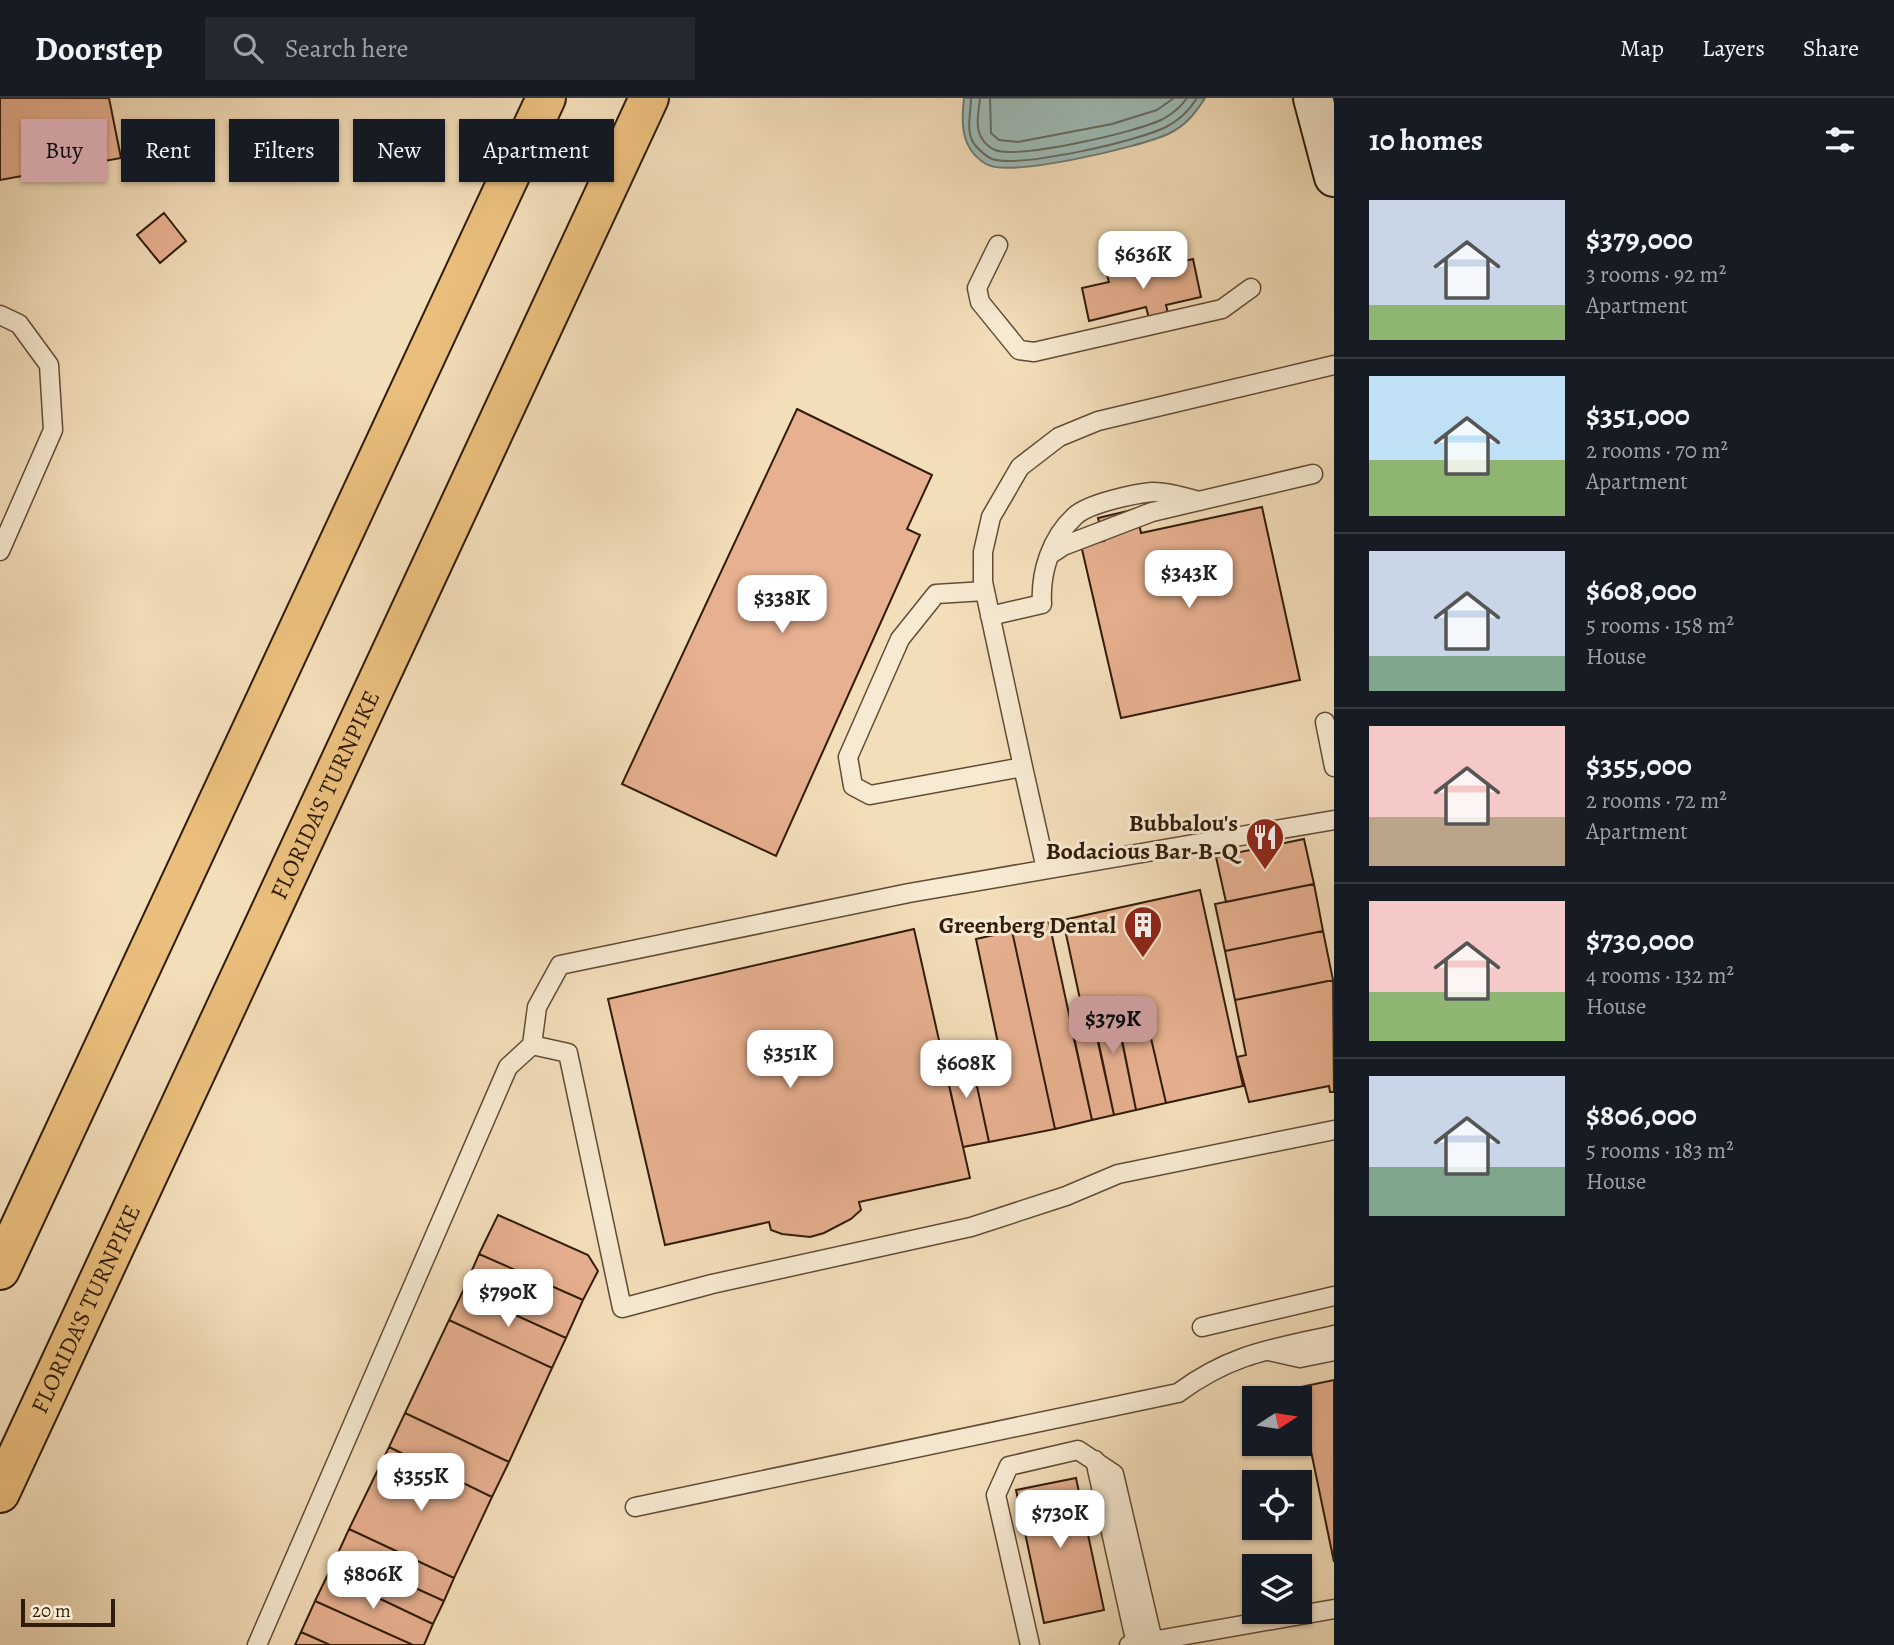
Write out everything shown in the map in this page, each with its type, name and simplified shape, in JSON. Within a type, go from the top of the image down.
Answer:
[{"type":"highway","points":[[0,1270],[546,98]]},
{"type":"highway","name":"FLORIDA'S TURNPIKE","points":[[0,1493],[649,98]]},
{"type":"main road","points":[[1319,108],[1334,177]]},
{"type":"lane","points":[[998,245],[977,288],[980,302],[1019,350],[1034,352],[1222,309],[1251,288]]},
{"type":"lane","points":[[0,315],[19,324],[48,365],[53,430],[0,551]]},
{"type":"lane","points":[[1046,869],[985,592],[983,552],[992,517],[1003,492],[1020,467],[1059,437],[1098,421],[1334,365]]},
{"type":"lane","points":[[1048,556],[1063,546],[1152,512],[1312,474]]},
{"type":"lane","points":[[990,616],[1042,604],[1041,582],[1048,556],[1076,515],[1103,502],[1154,492],[1200,501]]},
{"type":"lane","points":[[985,592],[936,594],[900,639],[848,757],[853,786],[870,795],[1023,767]]},
{"type":"lane","points":[[1325,722],[1334,767]]},
{"type":"lane","points":[[257,1645],[508,1067],[532,1045],[537,1007],[560,965],[909,893],[1334,820]]},
{"type":"lane","points":[[532,1045],[568,1053],[622,1308],[712,1284],[971,1227],[1066,1196],[1118,1174],[1334,1130]]},
{"type":"lane","points":[[1202,1326],[1334,1296]]},
{"type":"lane","points":[[635,1507],[1178,1393],[1210,1370],[1264,1350],[1334,1335]]},
{"type":"lane","points":[[1264,1350],[1300,1358],[1334,1351]]},
{"type":"lane","points":[[1030,1645],[996,1495],[1009,1466],[1078,1450],[1094,1460],[1139,1643],[1334,1609]]},
{"type":"water","points":[[964,98],[1205,98],[1185,123],[1153,140],[1075,159],[1020,167],[999,167],[986,164],[978,158],[967,143],[963,126]]},
{"type":"building","points":[[0,98],[109,98],[121,158],[107,161],[107,119],[21,119],[21,176],[0,180]]},
{"type":"building","points":[[164,213],[186,241],[160,263],[137,235]]},
{"type":"building","points":[[1193,259],[1201,297],[1166,305],[1169,318],[1150,322],[1146,307],[1089,321],[1082,288],[1109,282],[1107,275],[1143,267],[1144,271]]},
{"type":"building","points":[[797,409],[932,475],[907,529],[920,535],[776,856],[622,784]]},
{"type":"building","points":[[1262,507],[1300,680],[1121,718],[1081,545],[1104,541],[1098,518],[1136,509],[1141,533]]},
{"type":"building","name":"Bubbalou's Bodacious Bar-B-Q","points":[[1304,839],[1314,884],[1226,902],[1216,857]]},
{"type":"building","points":[[1314,884],[1323,931],[1225,951],[1215,904]]},
{"type":"building","name":"Greenberg Dental","points":[[1200,890],[1243,1086],[1166,1103],[1150,1034],[1122,1040],[1113,997],[1081,1004],[1063,920]]},
{"type":"building","points":[[1049,922],[1092,1120],[1055,1129],[1012,931]]},
{"type":"building","points":[[914,929],[970,1178],[859,1202],[861,1210],[851,1219],[810,1237],[771,1230],[769,1222],[665,1245],[608,999]]},
{"type":"building","points":[[1012,931],[1055,1129],[989,1142],[970,1054],[999,1048],[976,939]]},
{"type":"building","points":[[1323,931],[1333,980],[1235,1000],[1225,951]]},
{"type":"building","points":[[1333,980],[1334,1092],[1330,1092],[1329,1086],[1249,1102],[1237,1057],[1246,1055],[1235,1000]]},
{"type":"building","points":[[1113,997],[1136,1110],[1114,1115],[1090,1002]]},
{"type":"building","points":[[1092,1015],[1114,1115],[1092,1120],[1070,1021]]},
{"type":"building","points":[[1150,1034],[1166,1103],[1136,1110],[1122,1040]]},
{"type":"building","points":[[970,1054],[989,1142],[963,1147],[943,1059]]},
{"type":"building","points":[[498,1215],[588,1255],[598,1271],[583,1300],[479,1254]]},
{"type":"building","points":[[479,1254],[583,1300],[566,1338],[463,1291]]},
{"type":"building","points":[[463,1291],[566,1338],[552,1368],[449,1320]]},
{"type":"building","points":[[449,1320],[552,1368],[509,1462],[405,1413]]},
{"type":"building","points":[[1334,1380],[1334,1562],[1312,1456],[1312,1386],[1306,1386]]},
{"type":"building","points":[[405,1413],[509,1462],[492,1497],[389,1447]]},
{"type":"building","points":[[389,1447],[492,1497],[454,1578],[349,1529]]},
{"type":"building","points":[[1076,1478],[1104,1610],[1044,1623],[1016,1490]]},
{"type":"building","points":[[349,1529],[454,1578],[444,1601],[338,1553]]},
{"type":"building","points":[[338,1553],[444,1601],[433,1624],[328,1574]]},
{"type":"building","points":[[328,1574],[433,1624],[424,1645],[413,1645],[315,1601]]},
{"type":"building","points":[[315,1601],[413,1645],[330,1645],[301,1632]]},
{"type":"building","points":[[301,1632],[330,1645],[295,1645]]},
{"type":"place","name":"Bubbalou's Bodacious Bar-B-Q","points":[[1265,871]]},
{"type":"place","name":"Greenberg Dental","points":[[1143,959]]}]
